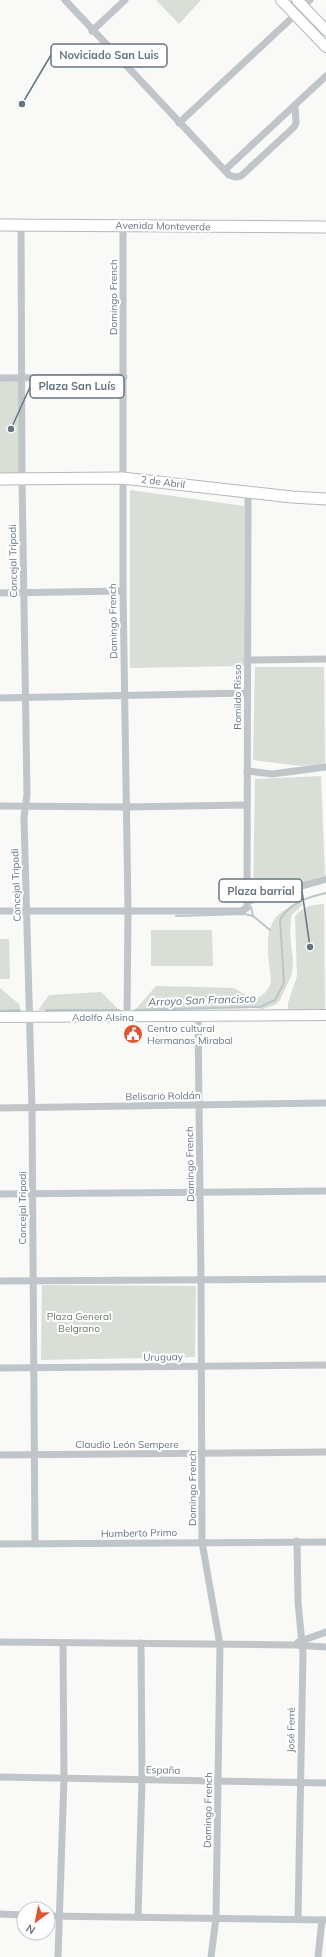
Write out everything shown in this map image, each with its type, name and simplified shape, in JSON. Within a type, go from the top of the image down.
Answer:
[{"type":"main road","name":"Avenida Monteverde","points":[[0,225],[326,227]]},
{"type":"main road","name":"2 de Abril","points":[[0,479],[122,478],[292,497],[326,499]]},
{"type":"street","points":[[65,0],[92,31],[179,123],[227,172],[235,177],[241,176],[294,127],[296,123],[295,106]]},
{"type":"street","points":[[92,31],[125,0]]},
{"type":"street","points":[[281,0],[326,47]]},
{"type":"street","points":[[303,2],[326,30],[318,38]]},
{"type":"street","points":[[179,123],[295,15]]},
{"type":"street","points":[[227,172],[326,76]]},
{"type":"street","name":"Concejal Tripodi","points":[[21,225],[22,479],[27,794],[24,818],[32,1108],[35,1544]]},
{"type":"street","name":"Domingo French","points":[[123,226],[124,377],[122,478],[128,910],[127,1016]]},
{"type":"street","points":[[0,378],[124,377]]},
{"type":"street","name":"Romildo Risso","points":[[248,492],[247,805],[249,901]]},
{"type":"street","points":[[0,593],[123,591]]},
{"type":"street","points":[[247,660],[326,659]]},
{"type":"street","points":[[0,698],[247,693]]},
{"type":"street","points":[[247,771],[272,774],[326,767]]},
{"type":"street","points":[[0,806],[126,807],[247,805]]},
{"type":"street","points":[[0,911],[240,911],[248,908],[249,901],[326,879]]},
{"type":"street","name":"Adolfo Alsina","points":[[0,1017],[198,1017],[326,1015]]},
{"type":"street","name":"Domingo French","points":[[198,1017],[202,1279],[202,1542],[220,1645],[216,1918],[211,1957]]},
{"type":"street","name":"Belisario Roldán","points":[[0,1108],[326,1103]]},
{"type":"street","points":[[0,1194],[326,1191]]},
{"type":"street","points":[[0,1281],[326,1279]]},
{"type":"street","name":"Uruguay","points":[[0,1368],[326,1365]]},
{"type":"street","name":"Claudio León Sempere","points":[[0,1455],[326,1452]]},
{"type":"street","name":"José Ferré","points":[[297,1541],[298,1602],[302,1643],[298,1919]]},
{"type":"street","name":"Humberto Primo","points":[[0,1544],[326,1542]]},
{"type":"street","points":[[0,1642],[294,1645],[326,1632]]},
{"type":"street","points":[[58,1957],[64,1778],[63,1643]]},
{"type":"street","points":[[138,1917],[142,1780],[141,1643]]},
{"type":"street","points":[[302,1643],[326,1647]]},
{"type":"street","name":"España","points":[[0,1777],[326,1783]]},
{"type":"street","points":[[0,1914],[16,1915]]},
{"type":"street","points":[[59,1916],[324,1920],[318,1957]]},
{"type":"green space","points":[[156,0],[201,0],[179,24]]},
{"type":"green space","points":[[0,378],[22,378],[22,479],[0,479]]},
{"type":"green space","points":[[130,490],[244,506],[244,666],[130,668]]},
{"type":"green space","points":[[255,667],[324,667],[325,764],[301,766],[253,760]]},
{"type":"green space","points":[[321,776],[325,875],[268,895],[259,894],[253,897],[255,779]]},
{"type":"green space","points":[[301,901],[303,904],[291,916],[290,934],[293,961],[292,974],[280,1000],[275,1005],[262,1009],[253,1007],[135,1010],[156,986],[234,988],[247,996],[256,999],[269,988],[271,983],[268,938],[273,921],[281,912]]},
{"type":"green space","points":[[324,904],[325,1010],[288,1011],[288,1003],[297,976],[295,917],[304,908]]},
{"type":"green space","points":[[151,930],[212,930],[213,966],[151,966]]},
{"type":"green space","points":[[0,939],[9,939],[10,979],[0,979]]},
{"type":"green space","points":[[0,988],[20,1005],[20,1010],[0,1011]]},
{"type":"green space","points":[[101,992],[119,1010],[38,1010],[49,995]]},
{"type":"green space","name":"Plaza General Belgrano","points":[[42,1285],[196,1286],[195,1357],[41,1360]]},
{"type":"waterway","points":[[251,884],[251,899]]},
{"type":"waterway","name":"Arroyo San Francisco","points":[[135,1010],[260,1007],[275,1000],[284,983],[280,920],[288,909],[294,905],[306,899],[326,893]]},
{"type":"waterway","points":[[251,907],[253,916],[270,930]]},
{"type":"waterway","points":[[176,916],[245,914],[253,916]]},
{"type":"waterway","name":"Arroyo San Francisco","points":[[0,1011],[20,1010]]},
{"type":"waterway","name":"Arroyo San Francisco","points":[[46,1010],[119,1010]]},
{"type":"place","name":"Noviciado San Luis","points":[[22,104]]},
{"type":"place","name":"Plaza San Luís","points":[[11,429]]},
{"type":"place","name":"Plaza barrial","points":[[310,947]]},
{"type":"place","name":"Centro cultural Hermanas Mirabal","points":[[133,1034]]}]
